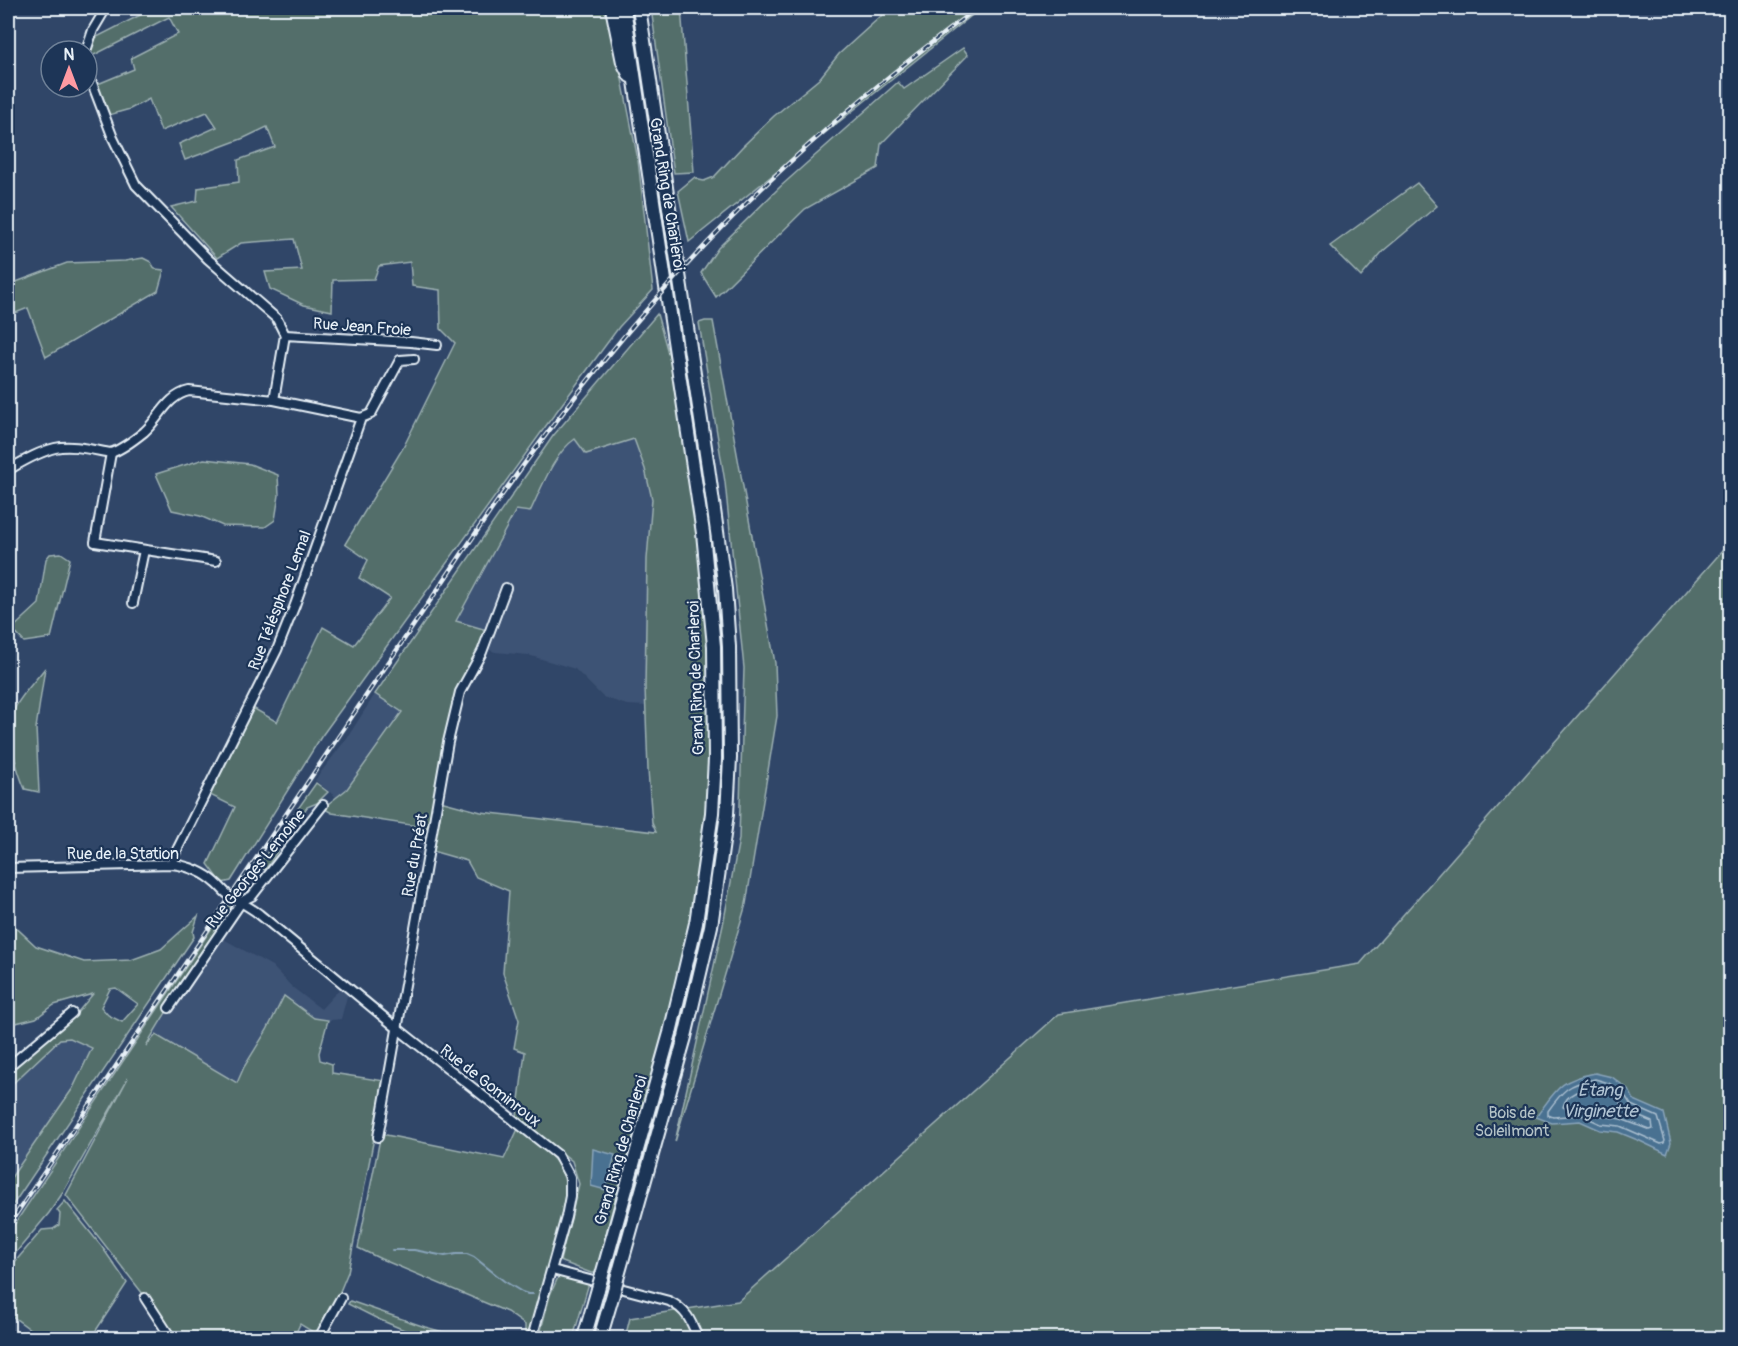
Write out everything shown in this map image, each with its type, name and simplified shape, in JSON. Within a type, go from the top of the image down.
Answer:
[{"type":"highway","points":[[612,8],[623,62],[635,85]]},
{"type":"highway","name":"Grand Ring de Charleroi","points":[[584,1338],[670,1033],[696,923],[712,813],[715,759],[714,646],[705,556],[624,8]]},
{"type":"highway","name":"Grand Ring de Charleroi","points":[[600,1338],[685,1037],[711,926],[727,814],[730,758],[729,646],[725,589],[707,455],[639,8]]},
{"type":"street","points":[[90,39],[106,8]]},
{"type":"street","points":[[98,99],[113,138],[136,185],[208,259],[277,319],[285,335],[274,400]]},
{"type":"street","name":"Rue Jean Froie","points":[[285,335],[437,345]]},
{"type":"street","name":"Rue Télésphore Lemal","points":[[172,864],[277,650],[361,418],[371,414],[400,360],[414,359]]},
{"type":"street","points":[[8,470],[54,448],[111,453],[144,432],[179,394],[189,391],[274,400],[361,418]]},
{"type":"street","points":[[111,453],[95,542],[216,561]]},
{"type":"street","points":[[133,603],[144,550]]},
{"type":"street","name":"Rue du Préat","points":[[378,1137],[448,742],[460,692],[482,652],[506,588]]},
{"type":"street","name":"Rue Georges Lemoine","points":[[169,1008],[242,901],[252,896],[323,805]]},
{"type":"street","name":"Rue de la Station","points":[[8,868],[182,865],[213,880],[230,896],[242,901],[259,914]]},
{"type":"street","name":"Rue de Gominroux","points":[[259,914],[396,1028],[558,1155],[570,1177],[570,1196],[567,1216],[532,1338]]},
{"type":"street","points":[[8,1067],[72,1012]]},
{"type":"street","points":[[552,1270],[669,1301],[681,1307],[693,1325],[698,1338]]},
{"type":"street","points":[[145,1298],[171,1338]]},
{"type":"street","points":[[319,1338],[341,1298]]},
{"type":"shaded area","points":[[575,438],[586,454],[634,439],[645,469],[652,499],[647,559],[646,706],[627,705],[603,697],[575,669],[528,655],[495,652],[487,649],[456,622],[516,510],[530,512],[560,453]]},
{"type":"shaded area","points":[[375,694],[402,711],[347,789],[337,798],[315,780],[347,738]]},
{"type":"shaded area","points":[[220,937],[272,966],[292,987],[321,1009],[344,984],[349,989],[341,1019],[322,1021],[314,1018],[284,997],[237,1083],[153,1033]]},
{"type":"shaded area","points":[[70,1038],[92,1048],[73,1088],[8,1182],[8,1088],[60,1039]]},
{"type":"green space","points":[[154,8],[608,8],[638,160],[653,290],[619,327],[548,423],[321,737],[231,881],[222,883],[208,864],[235,807],[206,793],[253,708],[277,722],[323,627],[354,645],[390,598],[359,578],[368,560],[345,544],[403,448],[455,343],[441,329],[440,290],[412,286],[410,262],[379,266],[374,279],[333,280],[332,311],[304,305],[270,289],[265,272],[302,270],[294,239],[241,243],[217,258],[171,207],[197,201],[198,188],[239,182],[238,160],[275,147],[267,127],[185,160],[179,144],[217,127],[207,112],[161,131],[149,99],[130,109],[105,116],[98,99],[99,84],[134,69],[131,58],[178,34],[169,17],[99,52],[99,39],[93,39]]},
{"type":"green space","points":[[651,8],[681,8],[694,172],[674,173]]},
{"type":"green space","points":[[890,8],[981,8],[689,242],[678,191],[695,177],[704,181],[714,177],[774,116],[819,79],[839,54]]},
{"type":"green space","points":[[963,48],[968,55],[881,144],[878,168],[805,209],[716,297],[701,273],[718,248],[781,186],[898,82],[904,89]]},
{"type":"green space","points":[[1417,183],[1437,206],[1383,251],[1361,277],[1330,246]]},
{"type":"green space","points":[[143,258],[151,262],[155,269],[164,270],[158,291],[46,357],[28,308],[8,316],[8,285],[67,263],[125,261]]},
{"type":"green space","points":[[657,314],[672,367],[714,646],[709,799],[685,960],[617,1192],[596,1273],[591,1273],[560,1261],[579,1184],[572,1161],[517,1116],[525,1052],[514,1048],[519,1020],[503,973],[509,891],[476,877],[467,861],[432,851],[440,801],[481,812],[656,832],[652,823],[645,688],[647,559],[652,499],[645,469],[634,439],[586,454],[575,439],[567,445],[549,472],[530,512],[516,510],[456,621],[490,631],[457,698],[430,828],[332,813],[323,808],[347,789],[402,712],[375,694],[553,436]]},
{"type":"green space","points":[[713,321],[775,663],[777,716],[746,904],[675,1142],[723,925],[739,839],[744,668],[725,482],[699,323]]},
{"type":"green space","points":[[204,459],[250,464],[278,475],[279,495],[275,520],[265,527],[223,526],[200,516],[172,510],[156,474]]},
{"type":"green space","name":"Bois de Soleilmont","points":[[1730,542],[1730,1338],[625,1338],[630,1318],[738,1301],[1059,1014],[1360,964]]},
{"type":"green space","points":[[61,553],[70,559],[51,638],[24,642],[12,629],[39,604],[46,559],[50,554]]},
{"type":"green space","points":[[45,668],[36,728],[39,792],[25,789],[15,759],[11,725],[16,706]]},
{"type":"green space","points":[[316,783],[328,792],[317,803],[307,807],[265,870],[260,867],[238,894]]},
{"type":"green space","points":[[227,905],[233,908],[146,1046],[156,1035],[237,1083],[284,996],[314,1018],[328,1020],[319,1053],[320,1060],[332,1064],[332,1073],[385,1081],[348,1272],[336,1301],[316,1334],[300,1324],[295,1335],[288,1338],[172,1338],[157,1312],[66,1195],[128,1078],[62,1194],[8,1262],[8,1234]]},
{"type":"green space","points":[[198,916],[193,932],[194,937],[8,1212],[8,1182],[73,1088],[92,1048],[70,1038],[60,1039],[8,1088],[8,1072],[72,1019],[93,994],[54,1005],[36,1018],[8,1025],[8,925],[10,922],[36,946],[84,962],[131,960],[161,949]],"holes":[[[116,988],[138,1004],[122,1022],[108,1015],[101,1007],[110,989]]]},
{"type":"green space","points":[[518,1129],[553,1158],[563,1173],[565,1182],[565,1206],[527,1338],[525,1338],[525,1325],[507,1312],[358,1248],[381,1134],[504,1159]]},
{"type":"green space","points":[[65,1201],[127,1283],[91,1338],[42,1338],[8,1313],[8,1270],[42,1230],[53,1229],[59,1225],[60,1214],[57,1210]]},
{"type":"green space","points":[[560,1273],[589,1283],[573,1338],[539,1338],[550,1295]]},
{"type":"green space","points":[[350,1301],[465,1338],[407,1338],[409,1332],[348,1304]]},
{"type":"water","name":"Étang Virginette","points":[[1595,1073],[1612,1077],[1629,1090],[1634,1100],[1664,1113],[1671,1143],[1667,1154],[1618,1132],[1600,1130],[1580,1121],[1552,1123],[1536,1117],[1560,1087],[1574,1079]]},
{"type":"water","points":[[593,1149],[615,1155],[606,1190],[591,1186]]},
{"type":"waterway","points":[[392,1250],[414,1250],[445,1256],[467,1254],[522,1292],[533,1294]]},
{"type":"railway","points":[[8,1226],[492,509],[586,383],[688,264],[761,189],[866,95],[977,8]]}]
